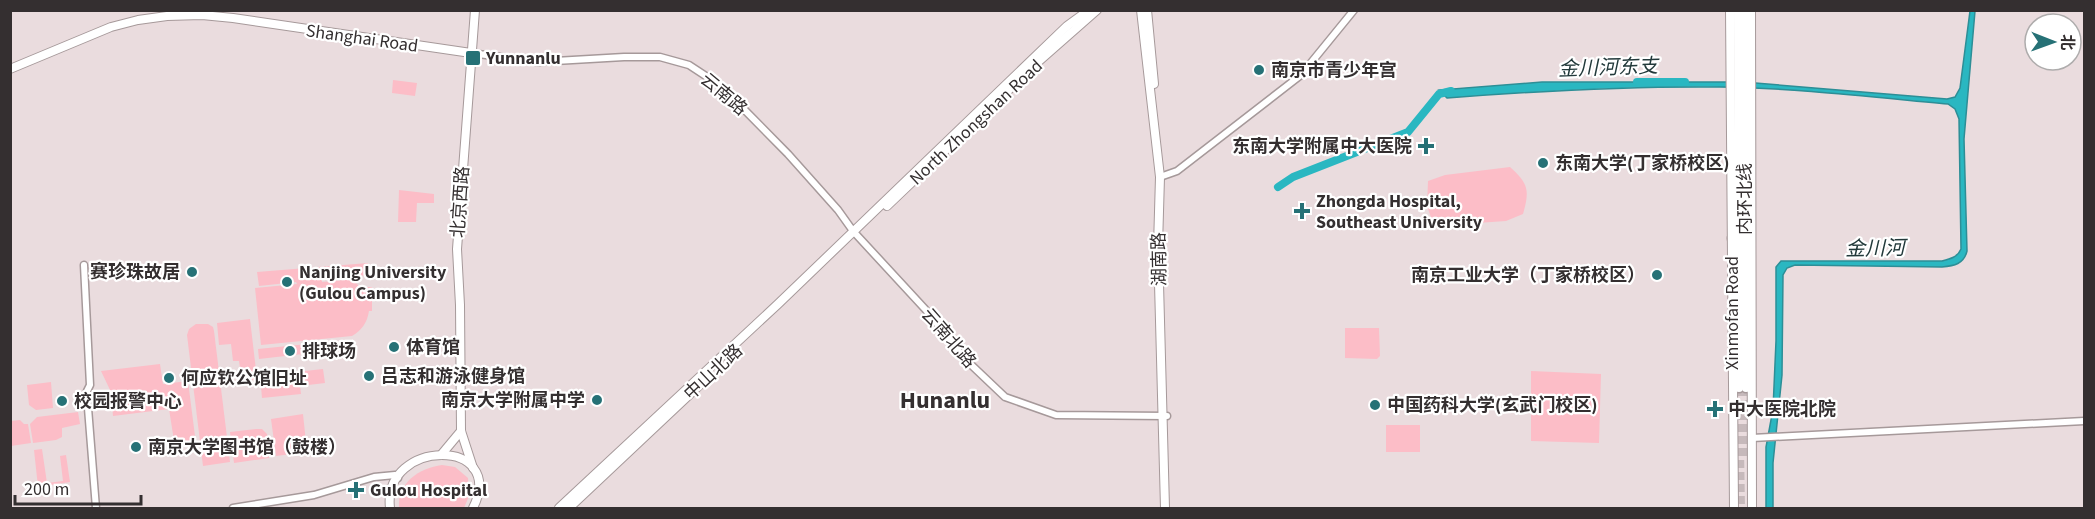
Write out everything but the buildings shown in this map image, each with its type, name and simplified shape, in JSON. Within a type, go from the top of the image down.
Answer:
[{"type":"highway","name":"内环北线","points":[[1738,10],[1742,72]]},
{"type":"highway","name":"内环北线","points":[[1742,388],[1741,102],[1749,12]]},
{"type":"highway","name":"内环北线","points":[[1741,102],[1745,118],[1742,277]]},
{"type":"highway","points":[[1732,158],[1741,102]]},
{"type":"highway","points":[[1745,118],[1751,159]]},
{"type":"highway","points":[[1742,277],[1751,228]]},
{"type":"highway","points":[[1732,238],[1742,277]]},
{"type":"main road","name":"北京西路","points":[[473,508],[479,481],[472,468],[461,431],[457,249],[475,10]]},
{"type":"main road","name":"North Zhongshan Road","points":[[855,233],[1067,26],[1089,10]]},
{"type":"main road","name":"North Zhongshan Road","points":[[855,233],[1096,10]]},
{"type":"main road","name":"湖南路","points":[[1141,10],[1161,177]]},
{"type":"main road","name":"湖南路","points":[[1147,10],[1161,177],[1158,246],[1167,508]]},
{"type":"main road","name":"Xinmofan Road","points":[[1730,10],[1742,72],[1741,102],[1751,159],[1752,508]]},
{"type":"main road","name":"Shanghai Road","points":[[10,69],[111,27],[167,13],[233,18],[471,53]]},
{"type":"main road","name":"Xinmofan Road","points":[[1732,158],[1734,508]]},
{"type":"main road","points":[[559,508],[855,233]]},
{"type":"main road","name":"中山北路","points":[[569,508],[855,233]]},
{"type":"main road","points":[[441,455],[461,431]]},
{"type":"main road","points":[[390,508],[390,493],[398,478],[413,462],[441,455],[457,456],[472,468]]},
{"type":"street","points":[[1161,177],[1177,171],[1301,75],[1354,10]]},
{"type":"street","name":"云南路","points":[[471,53],[538,62],[660,57],[689,65],[721,86],[764,128],[838,210],[855,233]]},
{"type":"street","name":"云南北路","points":[[855,233],[925,309],[965,359],[1005,397],[1056,415],[1165,416]]},
{"type":"street","points":[[84,265],[90,384],[87,391],[96,508]]},
{"type":"street","points":[[1752,438],[2085,421]]},
{"type":"street","points":[[233,508],[314,495],[374,477],[394,476],[398,478]]},
{"type":"shaded area","points":[[393,80],[417,83],[415,96],[392,93]]},
{"type":"shaded area","points":[[1510,167],[1526,187],[1523,214],[1506,221],[1434,226],[1427,206],[1428,181],[1445,175]]},
{"type":"shaded area","points":[[399,190],[434,194],[434,203],[417,203],[416,222],[398,222]]},
{"type":"shaded area","points":[[368,263],[369,275],[322,279],[322,282],[355,279],[360,287],[372,287],[372,311],[369,311],[365,323],[356,334],[261,345],[255,288],[297,284],[296,282],[259,286],[257,272]]},
{"type":"shaded area","points":[[250,319],[257,379],[242,381],[239,361],[233,361],[231,344],[219,345],[217,323]]},
{"type":"shaded area","points":[[196,324],[208,324],[213,327],[214,331],[230,462],[203,466],[187,335],[189,329]]},
{"type":"shaded area","points":[[1345,328],[1379,328],[1380,356],[1377,359],[1345,358]]},
{"type":"shaded area","name":"排球场","points":[[337,341],[338,350],[259,359],[258,349]]},
{"type":"shaded area","points":[[160,364],[163,384],[188,381],[196,444],[175,447],[169,409],[113,416],[111,392],[101,371]]},
{"type":"shaded area","points":[[323,369],[325,383],[300,386],[301,394],[262,398],[260,376]]},
{"type":"shaded area","points":[[1531,371],[1601,374],[1599,443],[1531,441]]},
{"type":"shaded area","points":[[51,382],[53,408],[36,410],[29,405],[27,385]]},
{"type":"shaded area","points":[[78,412],[80,424],[62,428],[62,437],[33,443],[30,424],[37,417]]},
{"type":"shaded area","points":[[303,414],[307,452],[276,456],[271,419]]},
{"type":"shaded area","points":[[20,420],[28,424],[31,443],[11,446],[11,421]]},
{"type":"shaded area","points":[[1386,425],[1420,425],[1420,452],[1386,452]]},
{"type":"shaded area","points":[[262,429],[267,434],[269,458],[234,463],[230,432]]},
{"type":"shaded area","points":[[42,449],[47,483],[63,481],[60,456],[66,455],[70,482],[38,487],[34,450]]},
{"type":"shaded area","points":[[442,465],[455,467],[468,478],[469,496],[464,508],[399,508],[402,491],[411,478],[425,469]]},
{"type":"water","points":[[1970,11],[1975,11],[1964,139],[1966,255],[1958,264],[1942,267],[1795,265],[1787,268],[1783,275],[1782,375],[1773,463],[1773,508],[1766,508],[1766,447],[1773,409],[1776,341],[1776,267],[1781,261],[1942,261],[1958,254],[1961,249],[1959,119],[1955,109],[1948,104],[1777,89],[1618,88],[1447,98],[1439,90],[1542,82],[1743,82],[1947,99],[1955,97],[1960,88]]},
{"type":"waterway","name":"金川河东支","points":[[1637,82],[1685,82]]},
{"type":"waterway","name":"金川河东支","points":[[1278,187],[1293,177],[1408,132],[1439,94],[1451,91]]},
{"type":"tunnel","points":[[1739,388],[1741,508]]},
{"type":"tunnel","points":[[1746,388],[1746,457]]},
{"type":"place","name":"Yunnanlu","points":[[473,58]]},
{"type":"place","name":"南京市青少年宫","points":[[1259,70]]},
{"type":"place","name":"东南大学附属中大医院","points":[[1426,146]]},
{"type":"place","name":"东南大学(丁家桥校区)","points":[[1543,163]]},
{"type":"place","name":"Zhongda Hospital, Southeast University","points":[[1302,211]]},
{"type":"place","name":"赛珍珠故居","points":[[192,272]]},
{"type":"place","name":"南京工业大学（丁家桥校区）","points":[[1657,275]]},
{"type":"place","name":"Nanjing University (Gulou Campus)","points":[[287,282]]},
{"type":"place","name":"体育馆","points":[[394,347]]},
{"type":"place","name":"排球场","points":[[290,351]]},
{"type":"place","name":"吕志和游泳健身馆","points":[[369,376]]},
{"type":"place","name":"何应钦公馆旧址","points":[[169,378]]},
{"type":"place","name":"南京大学附属中学","points":[[597,400]]},
{"type":"place","name":"校园报警中心","points":[[62,401]]},
{"type":"place","name":"中国药科大学(玄武门校区)","points":[[1375,405]]},
{"type":"place","name":"中大医院北院","points":[[1715,409]]},
{"type":"place","name":"南京大学图书馆（鼓楼）","points":[[136,447]]},
{"type":"place","name":"Gulou Hospital","points":[[356,490]]},
{"type":"district","name":"Hunanlu","points":[[945,400]]},
{"type":"water label","name":"金川河","points":[[1875,248]]}]
